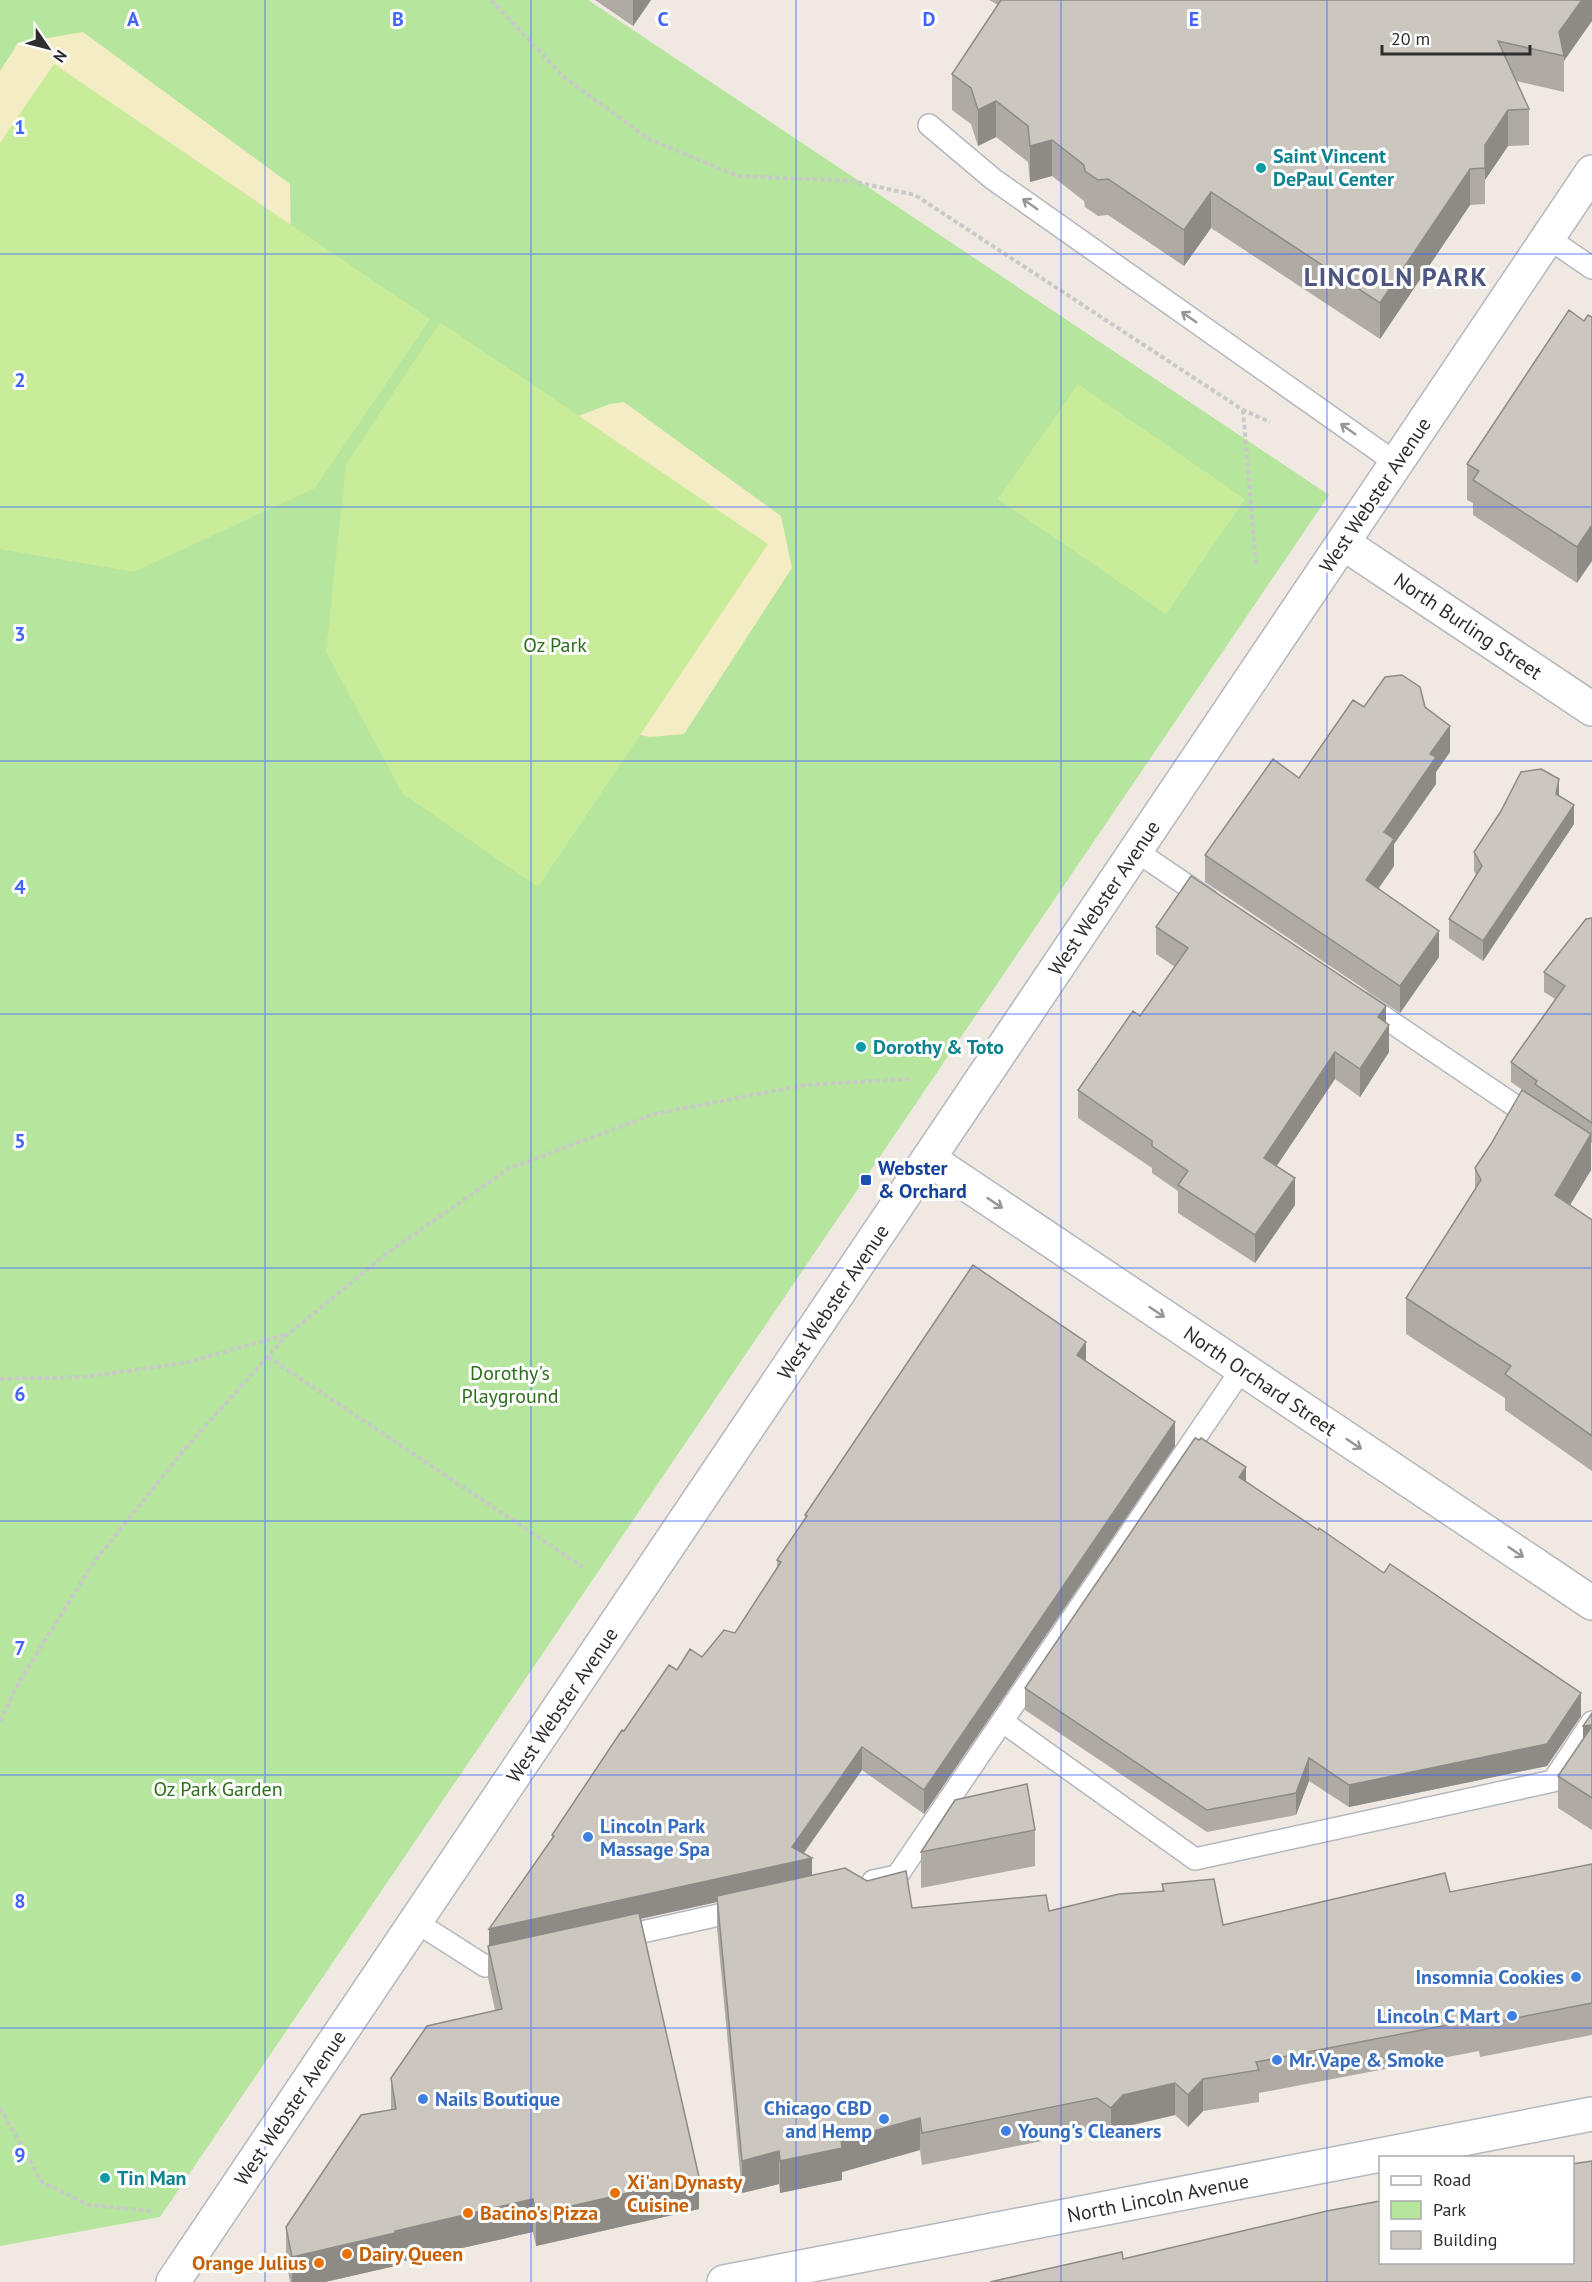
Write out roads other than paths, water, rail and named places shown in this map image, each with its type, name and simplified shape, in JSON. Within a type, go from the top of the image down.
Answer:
[{"type":"street","name":"West Webster Avenue","points":[[173,2282],[1592,172]]},
{"type":"street","name":"North Burling Street","points":[[1343,543],[1592,709]]},
{"type":"street","name":"North Orchard Street","points":[[929,1159],[1592,1604]]},
{"type":"street","name":"North Lincoln Avenue","points":[[1386,2156],[1592,2114]]},
{"type":"street","name":"North Lincoln Avenue","points":[[724,2282],[801,2275],[1379,2157]]},
{"type":"lane","points":[[929,125],[993,178],[1396,463]]},
{"type":"lane","points":[[1548,238],[1592,267]]},
{"type":"lane","points":[[1136,851],[1226,912]]},
{"type":"lane","points":[[1345,991],[1552,1131]]},
{"type":"lane","points":[[852,1886],[897,1876],[1242,1369]]},
{"type":"lane","points":[[1003,1722],[1195,1859],[1553,1781],[1592,1722]]},
{"type":"lane","points":[[600,1941],[760,1906]]},
{"type":"lane","points":[[416,1922],[485,1966],[531,1956]]},
{"type":"place","name":"Saint Vincent DePaul Center","points":[[1261,168]]},
{"type":"place","name":"Dorothy & Toto","points":[[861,1047]]},
{"type":"place","name":"Webster & Orchard","points":[[866,1180]]},
{"type":"place","name":"Lincoln Park Massage Spa","points":[[588,1837]]},
{"type":"place","name":"Insomnia Cookies","points":[[1576,1977]]},
{"type":"place","name":"Lincoln C Mart","points":[[1512,2016]]},
{"type":"place","name":"Mr. Vape & Smoke","points":[[1277,2060]]},
{"type":"place","name":"Nails Boutique","points":[[423,2099]]},
{"type":"place","name":"Chicago CBD and Hemp","points":[[884,2119]]},
{"type":"place","name":"Young's Cleaners","points":[[1006,2131]]},
{"type":"place","name":"Tin Man","points":[[105,2178]]},
{"type":"place","name":"Xi'an Dynasty Cuisine","points":[[615,2193]]},
{"type":"place","name":"Bacino's Pizza","points":[[468,2213]]},
{"type":"place","name":"Dairy Queen","points":[[347,2254]]},
{"type":"place","name":"Orange Julius","points":[[319,2263]]},
{"type":"district","name":"LINCOLN PARK","points":[[1396,277]]},
{"type":"park label","name":"Oz Park","points":[[555,645]]},
{"type":"park label","name":"Dorothy's Playground","points":[[510,1384]]},
{"type":"park label","name":"Oz Park Garden","points":[[218,1789]]}]
